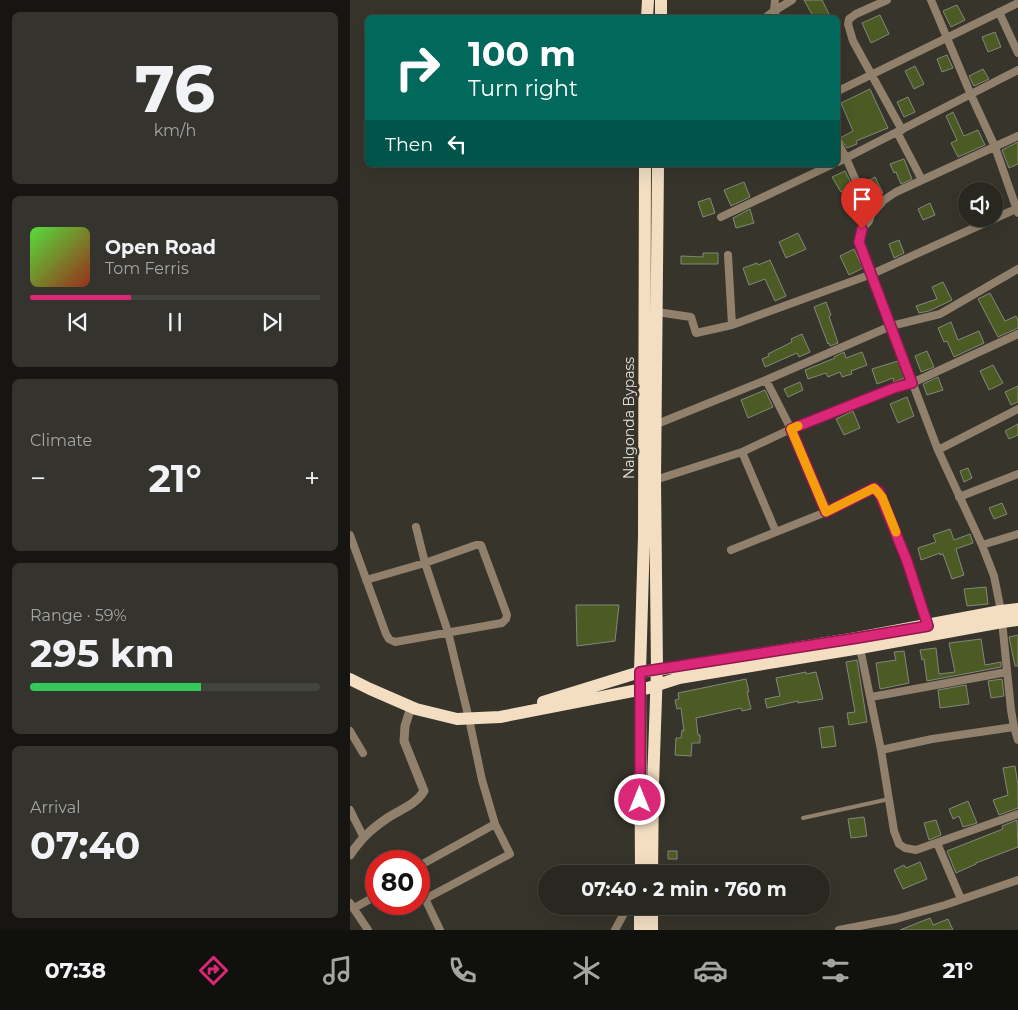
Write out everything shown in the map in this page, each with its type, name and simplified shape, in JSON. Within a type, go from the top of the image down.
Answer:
[{"type":"highway","points":[[647,15],[648,0]]},
{"type":"highway","points":[[661,0],[661,15]]},
{"type":"highway","name":"Nalgonda Bypass","points":[[640,689],[644,536],[645,167]]},
{"type":"highway","name":"Nalgonda Bypass","points":[[656,686],[655,480],[658,167]]},
{"type":"highway","points":[[518,712],[540,710],[656,686],[678,678],[860,648],[1002,616],[1018,610]]},
{"type":"highway","points":[[350,679],[411,706],[458,719],[500,717],[518,712],[537,703],[640,672],[928,626],[1002,616],[1018,620]]},
{"type":"highway","points":[[652,865],[656,686]]},
{"type":"highway","points":[[640,689],[640,865]]},
{"type":"highway","points":[[640,915],[640,930]]},
{"type":"highway","points":[[652,915],[652,930]]},
{"type":"street","points":[[775,0],[775,14]]},
{"type":"street","points":[[775,14],[792,0]]},
{"type":"street","points":[[887,0],[851,17],[848,24],[853,41],[922,180]]},
{"type":"street","points":[[657,312],[691,317],[696,333],[732,325],[872,274],[1018,210],[995,147],[931,0]]},
{"type":"street","points":[[840,90],[1018,3]]},
{"type":"street","points":[[999,12],[1018,53]]},
{"type":"street","points":[[840,161],[1018,70]]},
{"type":"street","points":[[1018,136],[896,192],[884,200],[871,215],[869,221],[862,229],[859,242],[938,450],[982,545],[994,576],[1002,616],[1014,727],[1018,740]]},
{"type":"street","points":[[840,147],[871,215]]},
{"type":"street","points":[[721,218],[827,167]]},
{"type":"street","points":[[728,255],[732,325]]},
{"type":"street","points":[[657,424],[892,326],[940,314],[1018,269]]},
{"type":"street","points":[[655,480],[742,452],[791,429],[894,388],[912,383],[1018,334]]},
{"type":"street","points":[[766,380],[791,429],[826,512]]},
{"type":"street","points":[[938,450],[1018,409]]},
{"type":"street","points":[[742,452],[776,532]]},
{"type":"street","points":[[959,497],[1018,474]]},
{"type":"street","points":[[731,550],[826,512],[874,488],[879,492],[907,561],[928,626]]},
{"type":"street","points":[[416,527],[425,563],[448,632],[482,780],[495,824],[510,854],[430,896]]},
{"type":"street","points":[[982,545],[1018,534]]},
{"type":"street","points":[[350,535],[366,580],[389,639],[395,642],[502,623],[506,619],[507,615],[481,545],[366,580]]},
{"type":"street","points":[[860,648],[881,750],[894,831],[899,844],[905,848],[916,850],[1018,814]]},
{"type":"street","points":[[870,697],[1007,672]]},
{"type":"street","points":[[350,855],[363,836],[387,818],[418,800],[424,791],[404,741],[405,726],[411,706]]},
{"type":"street","points":[[881,750],[932,739],[1014,727]]},
{"type":"street","points":[[350,731],[363,753]]},
{"type":"street","points":[[350,810],[363,836]]},
{"type":"street","points":[[430,860],[495,824]]},
{"type":"street","points":[[937,843],[961,899]]},
{"type":"street","points":[[839,930],[896,919],[1018,880]]},
{"type":"street","points":[[365,900],[352,905],[368,930]]},
{"type":"street","points":[[430,909],[440,930]]},
{"type":"street","points":[[615,930],[623,915]]},
{"type":"lane","points":[[803,818],[889,799]]},
{"type":"building","points":[[804,0],[822,0],[830,15],[812,15]]},
{"type":"building","points":[[957,5],[965,20],[951,27],[943,11]]},
{"type":"building","points":[[880,15],[889,34],[871,43],[862,23]]},
{"type":"building","points":[[995,32],[1001,47],[988,52],[982,37]]},
{"type":"building","points":[[947,55],[953,68],[942,72],[937,59]]},
{"type":"building","points":[[915,66],[924,84],[914,89],[905,71]]},
{"type":"building","points":[[983,69],[989,79],[974,86],[969,76]]},
{"type":"building","points":[[870,89],[888,128],[856,141],[857,144],[847,148],[840,138],[853,131],[841,103]]},
{"type":"building","points":[[908,97],[915,112],[904,117],[897,102]]},
{"type":"building","points":[[953,112],[964,136],[978,130],[985,145],[958,157],[951,143],[957,140],[946,116]]},
{"type":"building","points":[[1018,142],[1018,164],[1009,168],[1002,150]]},
{"type":"building","points":[[904,159],[912,179],[901,184],[890,164]]},
{"type":"building","points":[[845,171],[853,187],[841,192],[832,177]]},
{"type":"building","points":[[875,177],[883,193],[872,199],[864,183]]},
{"type":"building","points":[[744,182],[750,197],[731,206],[724,190]]},
{"type":"building","points":[[710,198],[715,213],[703,217],[698,202]]},
{"type":"building","points":[[930,203],[935,215],[923,220],[918,209]]},
{"type":"building","points":[[750,209],[754,223],[736,228],[733,218]]},
{"type":"building","points":[[798,233],[806,249],[786,258],[779,242]]},
{"type":"building","points":[[899,240],[904,253],[894,258],[889,244]]},
{"type":"building","points":[[854,249],[863,268],[849,275],[840,256]]},
{"type":"building","points":[[703,253],[718,253],[718,264],[681,264],[681,256],[703,257]]},
{"type":"building","points":[[770,260],[786,296],[775,301],[765,279],[749,285],[743,268]]},
{"type":"building","points":[[943,282],[952,300],[929,311],[919,313],[916,306],[937,299],[932,287]]},
{"type":"building","points":[[990,293],[1005,321],[1016,316],[1018,328],[998,337],[978,299]]},
{"type":"building","points":[[826,302],[838,343],[830,346],[814,307]]},
{"type":"building","points":[[951,322],[958,340],[979,331],[984,343],[954,357],[947,341],[944,342],[938,328]]},
{"type":"building","points":[[802,334],[810,352],[799,357],[797,353],[765,367],[762,359],[792,342],[791,339]]},
{"type":"building","points":[[927,351],[934,367],[921,372],[915,356]]},
{"type":"building","points":[[844,352],[846,358],[862,352],[867,365],[851,371],[852,374],[842,377],[840,372],[828,377],[826,373],[808,379],[805,370],[835,358]]},
{"type":"building","points":[[898,361],[905,378],[894,382],[893,378],[877,384],[872,369]]},
{"type":"building","points":[[993,365],[1003,383],[989,390],[980,371]]},
{"type":"building","points":[[938,377],[943,390],[927,395],[923,384]]},
{"type":"building","points":[[800,382],[803,390],[788,397],[784,389]]},
{"type":"building","points":[[1018,386],[1018,402],[1011,405],[1005,392]]},
{"type":"building","points":[[765,390],[773,407],[748,418],[741,400]]},
{"type":"building","points":[[907,397],[914,416],[898,423],[890,404]]},
{"type":"building","points":[[853,411],[860,428],[844,435],[836,419]]},
{"type":"building","points":[[1018,424],[1018,435],[1009,439],[1005,431]]},
{"type":"building","points":[[968,468],[972,478],[964,482],[960,471]]},
{"type":"building","points":[[1002,503],[1007,514],[994,519],[989,508]]},
{"type":"building","points":[[950,529],[954,540],[970,534],[973,543],[956,549],[964,575],[952,579],[943,554],[940,555],[940,553],[921,560],[918,548],[936,542],[933,535]]},
{"type":"building","points":[[986,587],[988,604],[967,606],[964,589]]},
{"type":"building","points":[[576,605],[619,605],[615,641],[577,646]]},
{"type":"building","points":[[1018,635],[1018,666],[1015,666],[1009,637]]},
{"type":"building","points":[[981,639],[985,665],[1001,662],[1001,667],[927,681],[924,659],[922,660],[920,650],[936,648],[939,674],[955,672],[949,643]]},
{"type":"building","points":[[904,651],[909,683],[880,689],[876,663],[896,660],[894,652]]},
{"type":"building","points":[[857,660],[867,722],[849,725],[847,713],[855,712],[846,662]]},
{"type":"building","points":[[806,672],[806,674],[816,672],[823,699],[798,703],[798,701],[767,708],[765,699],[780,696],[776,678]]},
{"type":"building","points":[[746,679],[751,709],[742,711],[741,708],[696,718],[700,743],[692,743],[691,756],[675,755],[676,738],[681,738],[682,730],[684,731],[681,708],[677,709],[675,700],[679,699],[678,693]]},
{"type":"building","points":[[1002,679],[1004,696],[991,698],[988,681]]},
{"type":"building","points":[[966,685],[969,704],[940,708],[938,690]]},
{"type":"building","points":[[833,726],[836,746],[822,748],[819,728]]},
{"type":"building","points":[[1015,766],[1018,785],[1018,808],[999,815],[993,800],[1008,795],[1003,768]]},
{"type":"building","points":[[968,801],[977,823],[963,827],[959,816],[953,819],[949,809]]},
{"type":"building","points":[[864,817],[867,836],[851,838],[848,819]]},
{"type":"building","points":[[936,820],[941,835],[929,840],[924,823]]},
{"type":"building","points":[[1017,820],[1018,847],[956,873],[947,851],[1003,829],[1002,826]]},
{"type":"building","points":[[668,851],[677,851],[677,859],[668,859]]},
{"type":"building","points":[[920,862],[927,879],[903,889],[894,870],[904,865],[906,868]]},
{"type":"building","points":[[930,918],[933,925],[948,919],[953,930],[900,930]]},
{"type":"slow traffic","points":[[798,426],[791,429],[826,512],[874,488],[882,497],[896,532]]},
{"type":"route","points":[[640,800],[640,672],[928,626],[907,561],[879,492],[874,488],[826,512],[791,429],[894,388],[912,383],[859,242],[862,229]]}]
